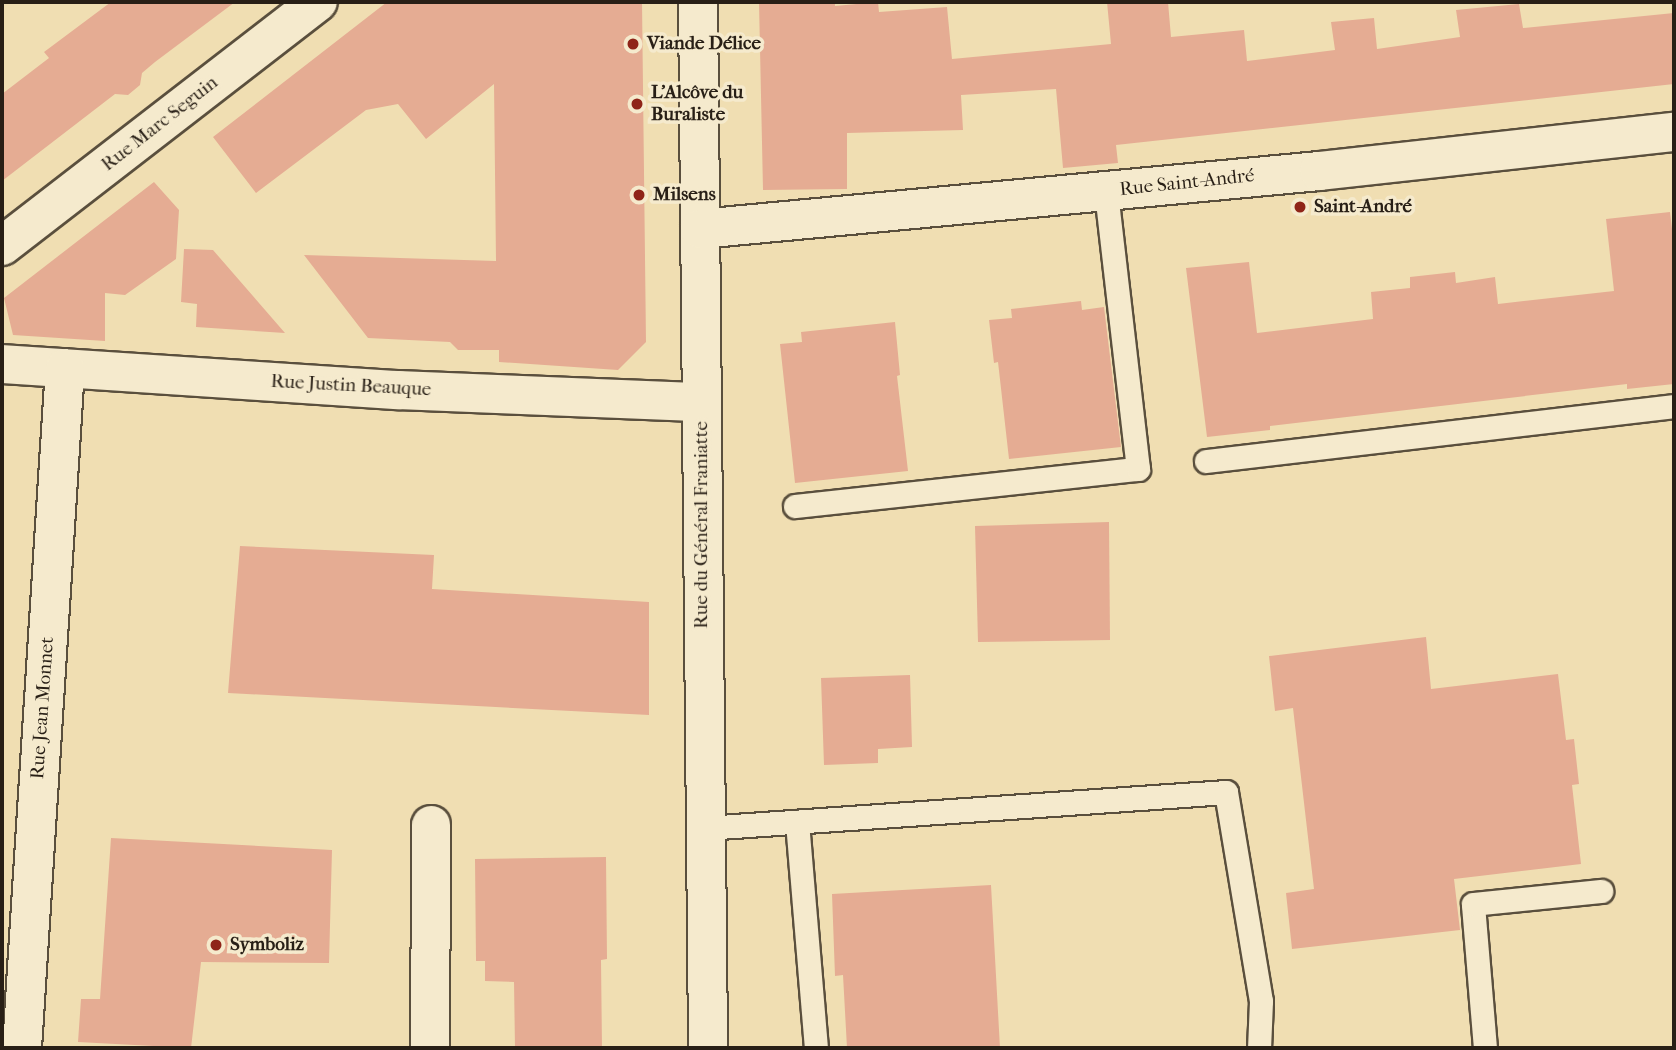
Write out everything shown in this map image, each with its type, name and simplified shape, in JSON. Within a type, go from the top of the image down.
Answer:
[{"type":"street","name":"Rue Marc Seguin","points":[[2,246],[318,2]]},
{"type":"street","name":"Rue du Général Franiatte","points":[[698,2],[708,1048]]},
{"type":"street","name":"Rue Saint-André","points":[[700,229],[1106,191],[1674,132]]},
{"type":"street","name":"Rue Justin Beauque","points":[[2,364],[398,390],[701,402]]},
{"type":"street","name":"Rue Jean Monnet","points":[[22,1048],[65,368]]},
{"type":"street","points":[[430,1048],[431,825]]},
{"type":"lane","points":[[794,506],[1138,469],[1106,191]]},
{"type":"lane","points":[[1206,461],[1674,406]]},
{"type":"lane","points":[[705,828],[1226,792],[1261,1001],[1259,1048]]},
{"type":"lane","points":[[797,822],[816,1048]]},
{"type":"lane","points":[[1485,1048],[1473,904],[1601,891]]},
{"type":"building","points":[[111,2],[235,2],[142,73],[140,85],[128,95],[115,94],[2,181],[2,94],[49,58],[44,52]]},
{"type":"building","points":[[387,2],[642,2],[646,342],[618,370],[499,362],[499,350],[458,350],[450,342],[368,338],[304,255],[496,261],[494,84],[426,139],[398,104],[366,110],[256,193],[213,137]]},
{"type":"building","points":[[759,2],[835,2],[835,6],[878,2],[879,12],[947,7],[952,59],[1111,44],[1107,2],[1168,2],[1171,37],[1244,30],[1247,61],[1335,50],[1331,22],[1374,18],[1377,49],[1460,37],[1456,10],[1519,4],[1523,28],[1674,13],[1674,84],[1116,145],[1118,163],[1063,168],[1056,89],[961,95],[963,130],[847,133],[847,189],[763,190]]},
{"type":"building","points":[[154,182],[179,210],[176,259],[125,295],[105,293],[105,341],[13,335],[4,298]]},
{"type":"building","points":[[1670,212],[1674,246],[1674,384],[1627,389],[1627,384],[1270,426],[1270,430],[1207,437],[1186,268],[1249,262],[1257,333],[1373,319],[1371,292],[1410,288],[1410,277],[1455,272],[1456,283],[1495,277],[1498,304],[1614,291],[1606,219]]},
{"type":"building","points":[[184,249],[213,250],[285,333],[196,327],[197,304],[181,302]]},
{"type":"building","points":[[1081,301],[1082,310],[1104,307],[1121,447],[1009,459],[998,362],[994,363],[989,320],[1012,318],[1011,309]]},
{"type":"building","points":[[895,322],[900,375],[897,376],[908,471],[795,483],[780,344],[802,342],[801,332]]},
{"type":"building","points":[[1109,522],[1110,640],[978,642],[975,526]]},
{"type":"building","points":[[240,546],[434,555],[432,589],[649,602],[649,715],[228,693]]},
{"type":"building","points":[[1426,637],[1431,689],[1558,674],[1566,740],[1574,739],[1579,784],[1572,785],[1581,864],[1454,879],[1460,930],[1292,949],[1286,893],[1314,889],[1293,708],[1275,711],[1269,656]]},
{"type":"building","points":[[910,675],[912,747],[878,749],[878,763],[824,765],[821,678]]},
{"type":"building","name":"Symboliz","points":[[111,838],[332,850],[329,963],[201,962],[191,1048],[78,1042],[81,999],[100,999]]},
{"type":"building","points":[[606,857],[607,959],[601,960],[602,1048],[515,1048],[514,982],[485,981],[485,961],[476,961],[475,859]]},
{"type":"building","points":[[991,885],[1000,1048],[847,1048],[843,975],[835,976],[832,894]]},
{"type":"place","name":"Viande Délice","points":[[633,44]]},
{"type":"place","name":"L'Alcôve du Buraliste","points":[[637,104]]},
{"type":"place","name":"Milsens","points":[[639,195]]},
{"type":"place","name":"Saint-André","points":[[1300,207]]},
{"type":"place","name":"Symboliz","points":[[216,945]]}]
